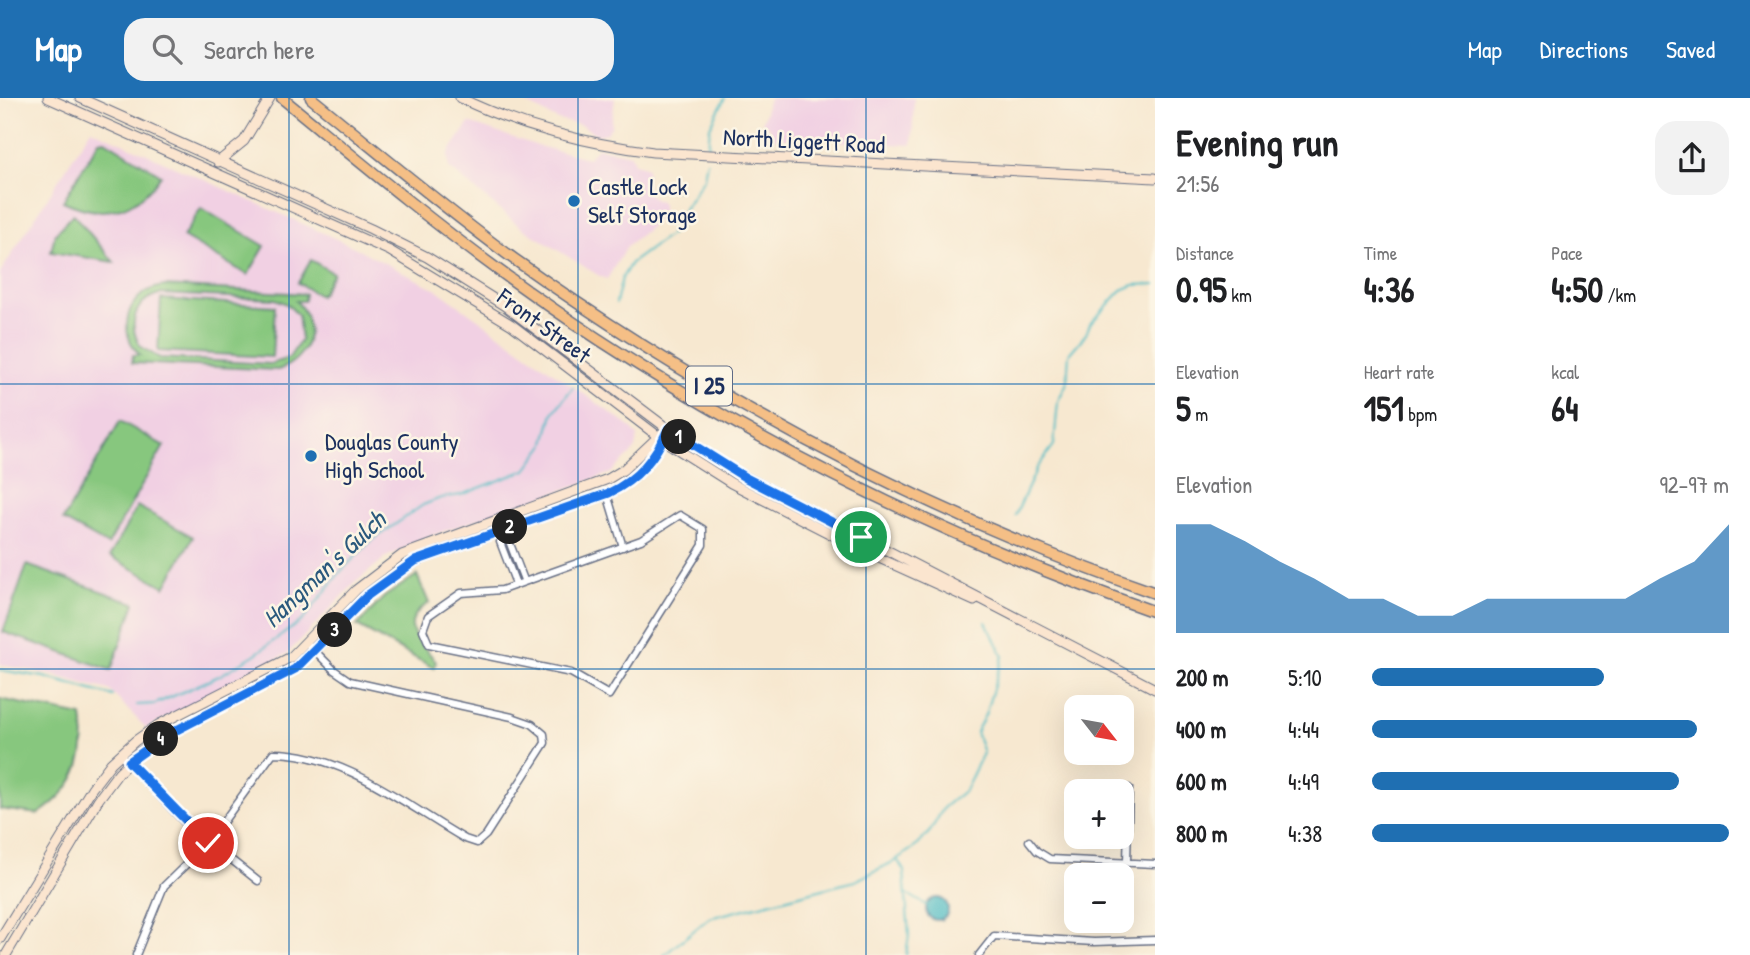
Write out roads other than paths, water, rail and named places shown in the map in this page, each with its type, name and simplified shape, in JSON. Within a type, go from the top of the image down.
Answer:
[{"type":"highway","name":"I 25","points":[[282,98],[409,202],[499,270],[645,367],[730,418],[845,481],[937,525],[1032,566],[1155,612]]},
{"type":"highway","name":"I 25","points":[[311,98],[503,251],[617,329],[716,390],[825,450],[920,497],[1019,541],[1155,593]]},
{"type":"street","name":"Front Street","points":[[48,98],[362,237],[441,279],[512,325],[661,438],[771,504],[931,583],[1002,612]]},
{"type":"street","name":"Front Street","points":[[79,98],[371,229],[453,273],[521,317],[668,429],[762,487],[934,573],[1002,612],[1155,689]]},
{"type":"street","points":[[208,168],[221,161],[244,141],[270,98]]},
{"type":"street","name":"North Liggett Road","points":[[460,98],[541,131],[643,150],[1155,178]]},
{"type":"street","points":[[6,953],[98,800],[129,762],[167,735],[285,675],[315,652],[359,603],[397,572],[427,556],[501,533],[607,494],[627,483],[641,471],[668,429]]},
{"type":"street","points":[[0,939],[92,788],[120,754],[146,733],[265,673],[307,643],[356,590],[391,561],[433,541],[616,475],[661,438]]},
{"type":"street","points":[[607,494],[623,547]]},
{"type":"street","points":[[680,515],[703,529],[705,535],[703,545],[609,695],[571,673],[429,644],[423,630],[428,616],[461,593],[502,590],[623,547],[641,540],[680,515]]},
{"type":"street","points":[[496,519],[501,533],[509,541],[524,580]]},
{"type":"street","points":[[501,533],[500,542],[516,584]]},
{"type":"street","points":[[136,955],[164,886],[208,843],[273,753],[292,753],[343,768],[465,839],[477,843],[486,835],[545,743],[544,734],[532,724],[350,681],[307,643]]},
{"type":"street","points":[[120,754],[208,843],[258,881]]},
{"type":"street","points":[[1030,841],[1037,851],[1050,859],[1155,864]]},
{"type":"street","points":[[1128,849],[1128,861]]},
{"type":"street","points":[[979,955],[994,936],[1094,942],[1155,940]]},
{"type":"water","points":[[933,898],[941,898],[948,905],[948,913],[941,920],[933,920],[926,913],[926,905]]},
{"type":"waterway","name":"Hangman's Gulch","points":[[708,148],[710,127],[725,98]]},
{"type":"waterway","name":"Hangman's Gulch","points":[[616,303],[622,278],[631,263],[679,228],[684,209],[704,178],[707,161]]},
{"type":"waterway","points":[[652,187],[675,190]]},
{"type":"waterway","points":[[1015,516],[1037,468],[1054,445],[1058,401],[1067,383],[1069,354],[1086,334],[1090,324],[1122,290],[1134,285],[1155,284]]},
{"type":"waterway","name":"Hangman's Gulch","points":[[137,705],[155,704],[219,676],[254,655],[303,620],[341,571],[370,542],[423,505],[441,498],[461,495],[526,470],[544,446],[553,413],[573,387]]},
{"type":"waterway","points":[[906,955],[909,935],[904,871],[897,859],[918,845],[931,830],[944,807],[965,790],[983,753],[976,732],[985,715],[1003,656],[986,622]]},
{"type":"waterway","name":"Hangman's Gulch","points":[[0,670],[44,677],[113,696]]},
{"type":"waterway","points":[[664,955],[709,918],[855,881],[897,860]]},
{"type":"waterway","points":[[906,893],[928,906]]},
{"type":"place","name":"Castle Lock Self Storage","points":[[574,201]]},
{"type":"place","name":"Douglas County High School","points":[[311,456]]}]
